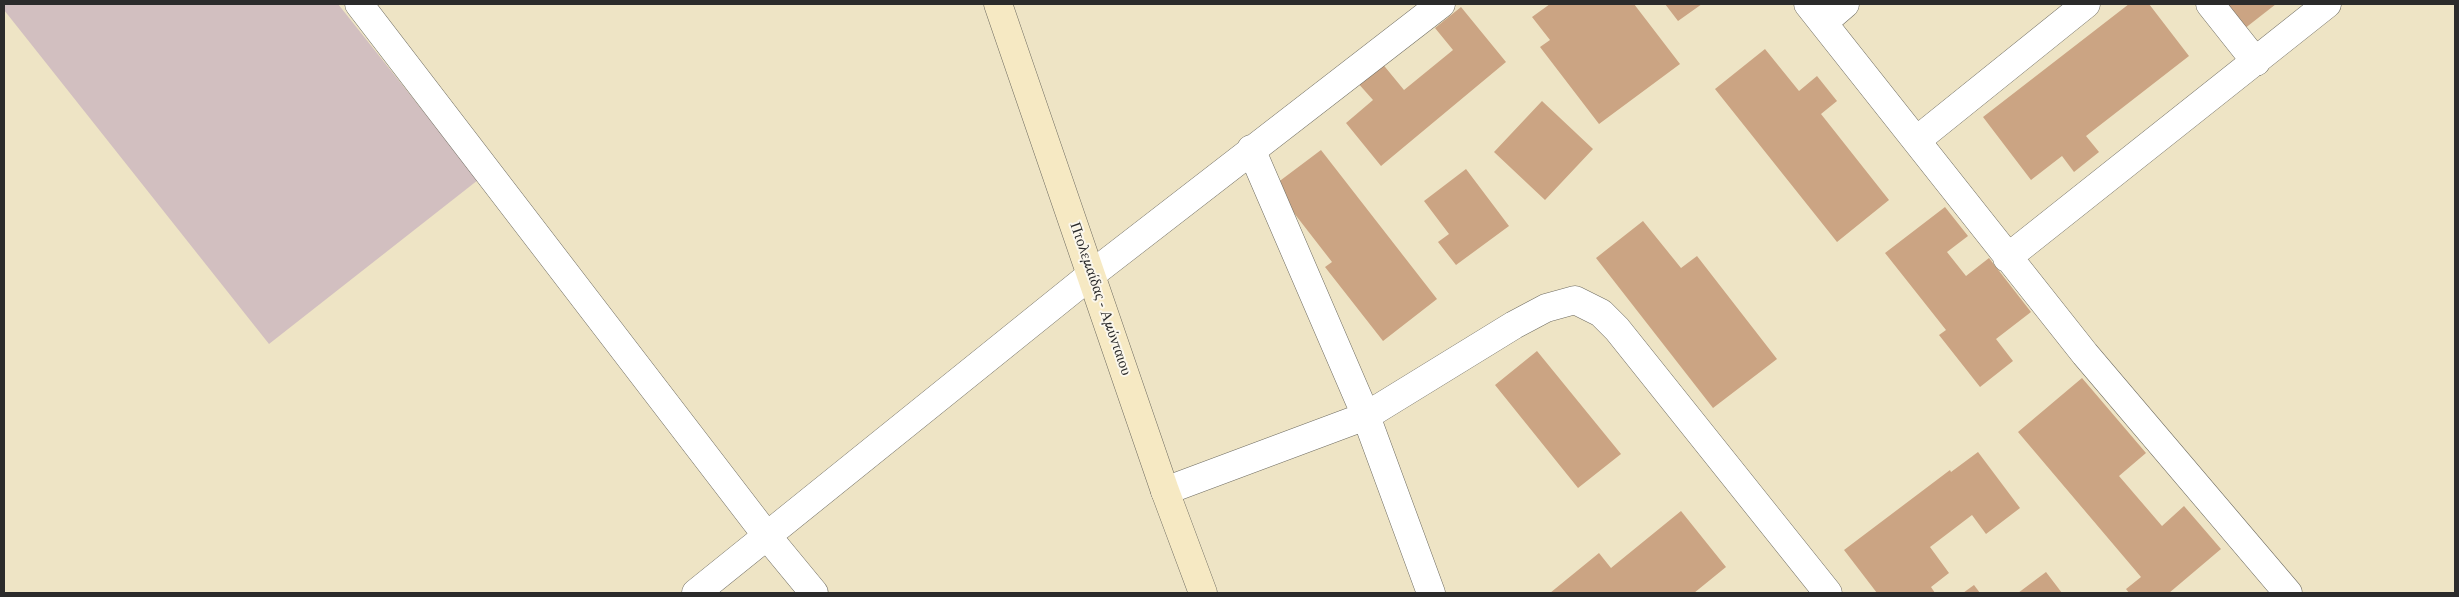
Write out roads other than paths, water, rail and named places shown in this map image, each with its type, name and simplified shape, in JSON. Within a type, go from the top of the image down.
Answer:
[{"type":"main road","name":"Πτολεμαίδας - Αμύνταιου","points":[[998,4],[1165,491],[1204,593]]},
{"type":"street","points":[[359,4],[767,536],[814,593]]},
{"type":"street","points":[[696,593],[1092,274],[1251,149],[1441,4]]},
{"type":"street","points":[[1845,4],[1815,13],[2085,354],[2288,593]]},
{"type":"street","points":[[1917,140],[2086,4]]},
{"type":"street","points":[[2210,4],[2256,62]]},
{"type":"street","points":[[2008,258],[2327,4]]},
{"type":"street","points":[[1251,149],[1366,416],[1431,593]]},
{"type":"street","points":[[1165,491],[1366,416],[1514,325],[1546,308],[1575,300],[1601,313],[1616,329],[1828,593]]}]
